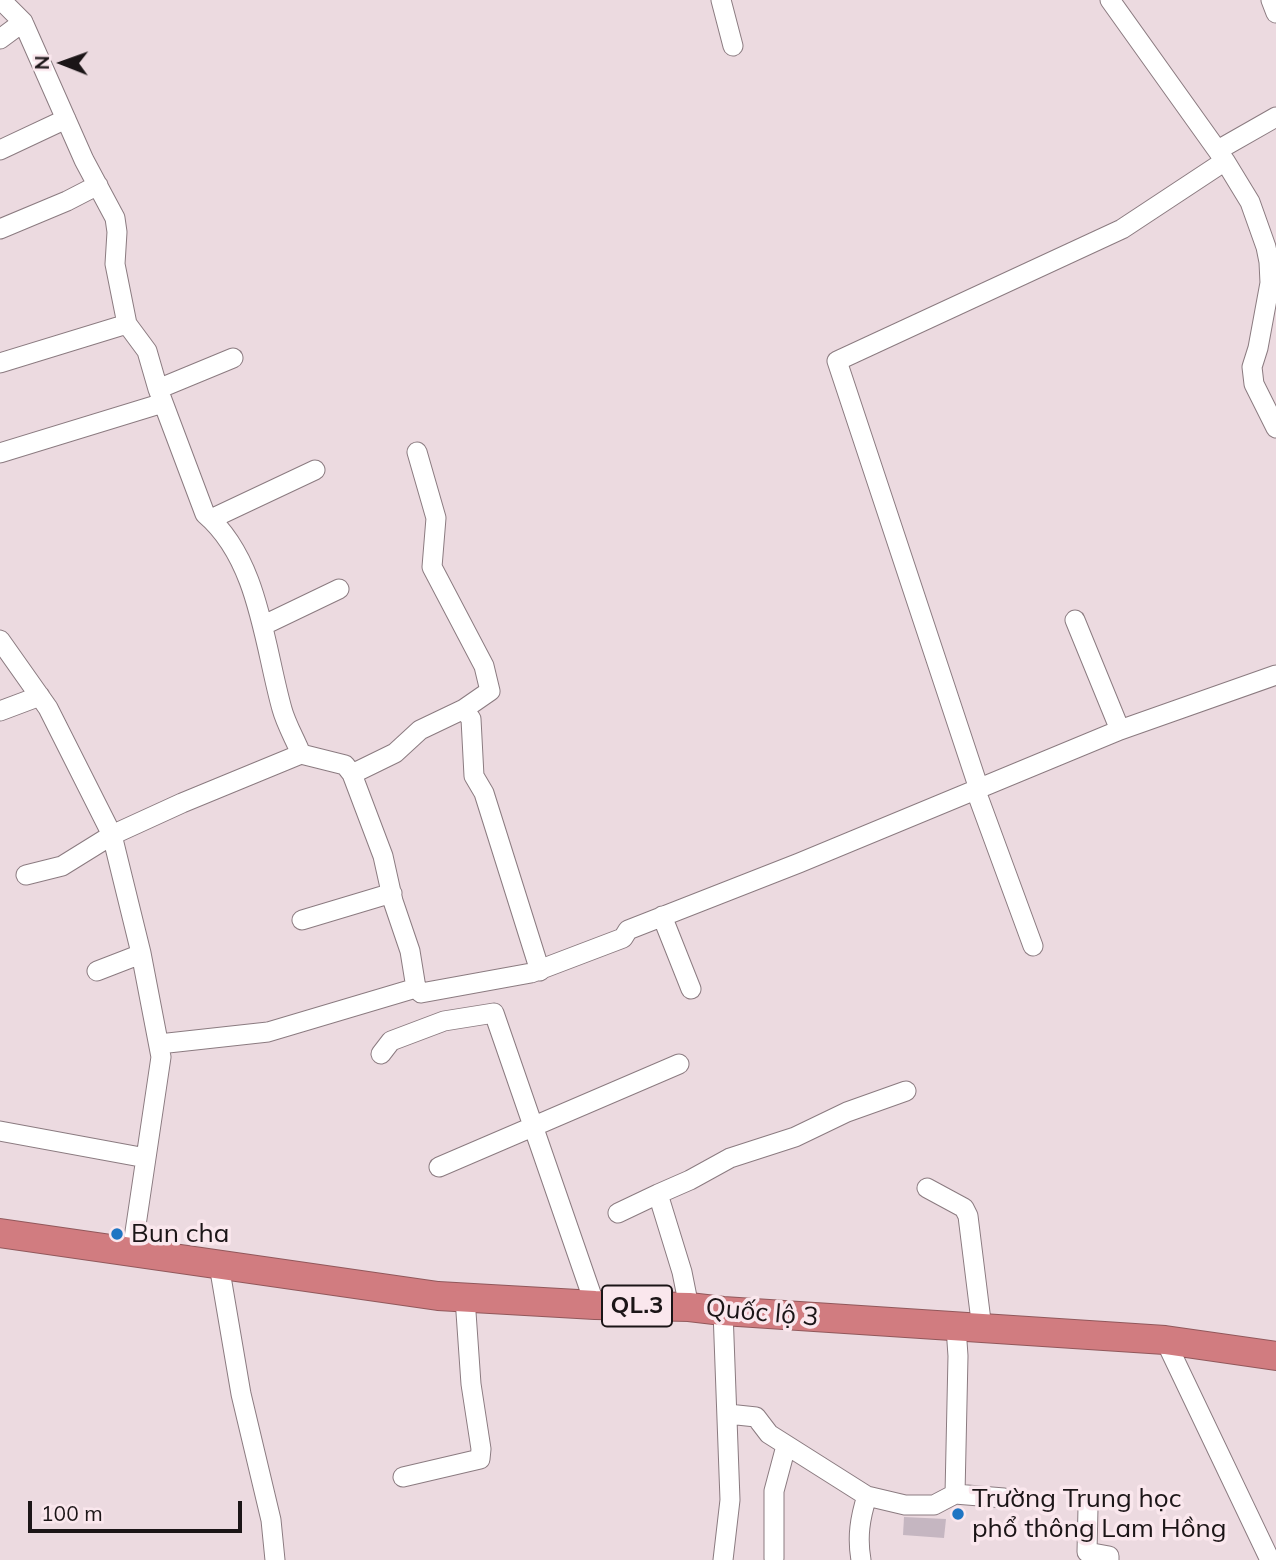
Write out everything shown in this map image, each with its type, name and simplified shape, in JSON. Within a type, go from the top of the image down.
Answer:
[{"type":"highway","name":"Quốc lộ 3","points":[[0,1233],[438,1296],[595,1305],[689,1307],[1165,1340],[1276,1356]]},
{"type":"street","points":[[721,0],[733,46]]},
{"type":"street","points":[[1110,0],[1221,155],[1250,202],[1266,247],[1270,283],[1252,367],[1254,384],[1276,428]]},
{"type":"street","points":[[1271,0],[1276,13]]},
{"type":"street","points":[[0,2],[23,22],[66,120],[115,218],[115,264],[127,324],[147,351],[205,514],[234,552],[255,597],[264,625],[268,658],[283,712],[301,754]]},
{"type":"street","points":[[0,39],[23,22]]},
{"type":"street","points":[[1032,946],[977,790],[837,361],[1122,229],[1276,117]]},
{"type":"street","points":[[0,150],[66,120]]},
{"type":"street","points":[[0,229],[98,185]]},
{"type":"street","points":[[0,363],[127,324]]},
{"type":"street","points":[[0,453],[161,396],[233,358]]},
{"type":"street","points":[[352,774],[395,752],[420,730],[464,709],[490,691],[484,666],[432,568],[436,518],[417,452]]},
{"type":"street","points":[[211,519],[315,470]]},
{"type":"street","points":[[264,625],[339,589]]},
{"type":"street","points":[[1075,620],[1120,730]]},
{"type":"street","points":[[0,640],[40,696],[112,835],[141,954],[161,1057],[132,1252]]},
{"type":"street","points":[[26,875],[62,866],[112,835],[301,754],[345,765],[352,774],[383,856],[391,893],[410,951],[416,988],[421,993],[540,971],[623,938],[628,930],[799,863],[1120,730],[1276,675]]},
{"type":"street","points":[[0,711],[40,696]]},
{"type":"street","points":[[464,709],[471,719],[474,776],[484,793],[540,971]]},
{"type":"street","points":[[302,920],[391,893]]},
{"type":"street","points":[[662,916],[691,989]]},
{"type":"street","points":[[97,971],[141,954]]},
{"type":"street","points":[[489,981],[494,1013],[595,1305]]},
{"type":"street","points":[[159,1044],[268,1032],[416,988]]},
{"type":"street","points":[[381,1054],[391,1041],[444,1021],[494,1013]]},
{"type":"street","points":[[439,1167],[679,1064]]},
{"type":"street","points":[[618,1213],[690,1180],[730,1158],[795,1137],[847,1112],[906,1091]]},
{"type":"street","points":[[0,1131],[146,1158]]},
{"type":"street","points":[[927,1188],[964,1208],[968,1216],[969,1328],[958,1356],[955,1494]]},
{"type":"street","points":[[658,1194],[682,1272],[689,1307]]},
{"type":"street","points":[[219,1265],[241,1394],[271,1520],[275,1560]]},
{"type":"street","points":[[403,1478],[480,1459],[465,1298]]},
{"type":"street","points":[[723,1311],[730,1500],[723,1560]]},
{"type":"street","points":[[1165,1340],[1270,1560]]},
{"type":"street","points":[[728,1414],[756,1417],[769,1434],[867,1496],[905,1505],[934,1505],[955,1494],[1004,1498]]},
{"type":"street","points":[[774,1558],[774,1491],[786,1446]]},
{"type":"street","points":[[861,1560],[858,1541],[861,1514],[867,1496]]},
{"type":"street","points":[[1088,1508],[1087,1552],[1109,1556],[1109,1560]]},
{"type":"building","points":[[904,1517],[946,1519],[944,1538],[903,1535]]},
{"type":"place","name":"Bun cha","points":[[117,1234]]},
{"type":"place","name":"Trường Trung học phổ thông Lam Hồng","points":[[958,1514]]}]
